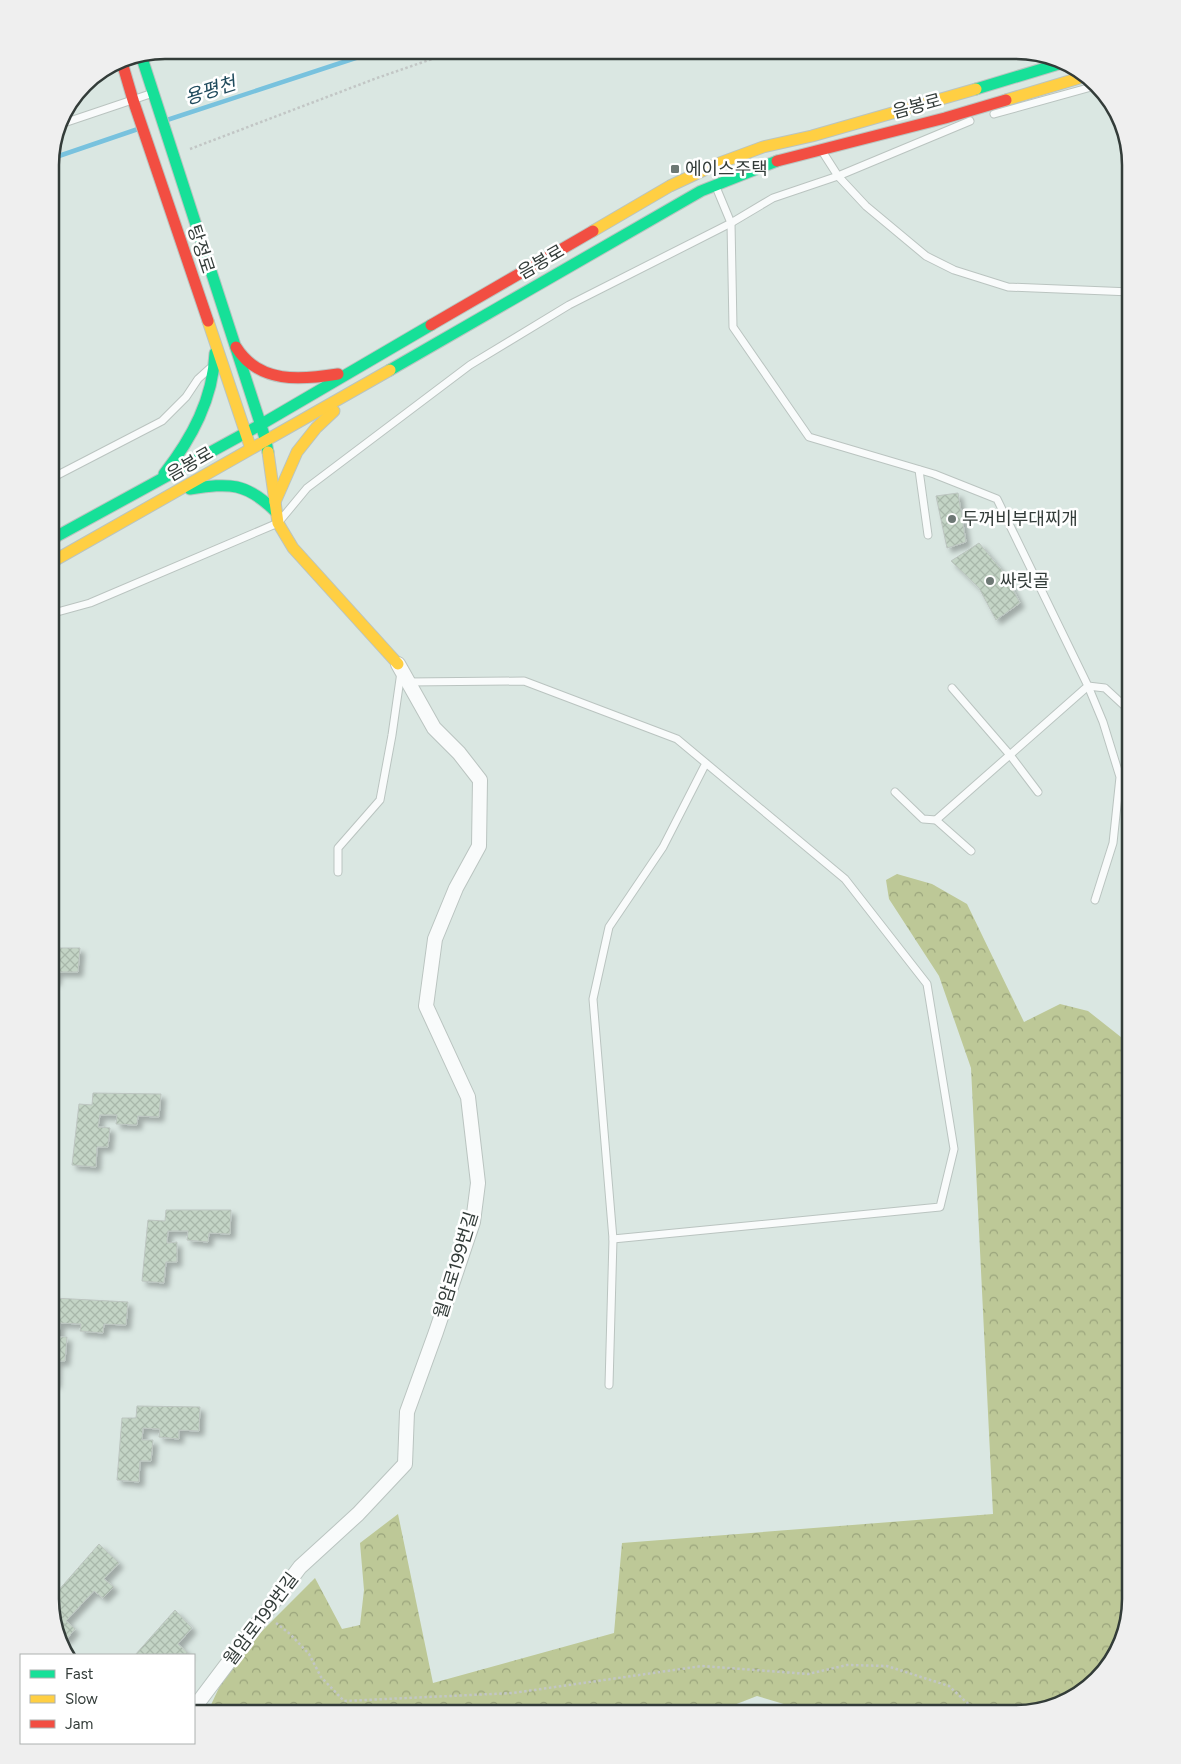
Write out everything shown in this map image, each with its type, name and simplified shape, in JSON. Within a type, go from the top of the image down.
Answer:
[{"type":"main road","name":"탕정로","points":[[143,61],[266,441],[276,508]]},
{"type":"main road","name":"음봉로","points":[[59,535],[260,425],[670,186],[717,164],[763,147],[840,128],[1054,66]]},
{"type":"main road","name":"탕정로","points":[[123,67],[245,433],[276,508]]},
{"type":"main road","name":"음봉로","points":[[59,558],[178,491],[255,458],[266,441],[700,191],[769,163],[945,118],[1077,79]]},
{"type":"main road","points":[[229,331],[239,352],[257,367],[273,376],[299,380],[348,373]]},
{"type":"main road","points":[[159,480],[186,444],[200,416],[210,388],[215,364],[215,344]]},
{"type":"main road","points":[[276,508],[298,452],[311,434],[362,385]]},
{"type":"main road","points":[[178,491],[216,485],[236,486],[257,495],[276,508],[293,548],[400,667]]},
{"type":"street","name":"월암로199번길","points":[[196,1705],[300,1567],[358,1514],[405,1464],[406,1412],[436,1332],[473,1222],[478,1182],[468,1097],[426,1006],[435,939],[456,888],[479,846],[480,780],[459,753],[434,728],[400,667]]},
{"type":"lane","points":[[989,115],[1089,88]]},
{"type":"lane","points":[[69,121],[153,93]]},
{"type":"lane","points":[[59,612],[90,603],[276,508],[308,488],[470,365],[569,304],[731,222],[773,198],[838,176],[963,123],[981,118]]},
{"type":"lane","points":[[820,149],[838,176],[866,206],[926,256],[954,270],[1008,287],[1122,292]]},
{"type":"lane","points":[[715,184],[731,222],[733,327],[810,436],[919,470],[997,499],[1088,686],[1103,722],[1120,776],[1113,843],[1095,900]]},
{"type":"lane","points":[[59,474],[162,421],[186,397],[198,379],[215,364]]},
{"type":"lane","points":[[919,470],[928,535]]},
{"type":"lane","points":[[338,872],[338,848],[380,800],[392,735],[400,667]]},
{"type":"lane","points":[[408,682],[524,682],[677,740],[845,879],[926,984],[954,1149],[940,1207],[613,1239]]},
{"type":"lane","points":[[936,820],[1088,686],[1105,688],[1122,704]]},
{"type":"lane","points":[[952,688],[1010,755],[1038,792]]},
{"type":"lane","points":[[609,1385],[613,1239],[593,999],[609,927],[663,847],[706,763]]},
{"type":"lane","points":[[894,792],[923,819],[936,820],[971,851]]},
{"type":"path","points":[[172,154],[433,59]]},
{"type":"path","points":[[265,1614],[290,1634],[310,1654],[321,1677],[344,1701],[513,1693],[702,1666],[808,1674],[847,1665],[887,1666],[950,1686],[970,1705]]},
{"type":"green space","points":[[897,874],[932,884],[967,904],[1024,1022],[1060,1004],[1088,1011],[1122,1038],[1122,1599],[1119,1626],[1108,1652],[1100,1664],[1081,1683],[1057,1697],[1043,1702],[1016,1705],[787,1705],[757,1696],[734,1705],[211,1705],[225,1675],[256,1637],[315,1578],[342,1629],[360,1625],[364,1590],[360,1543],[398,1514],[433,1683],[614,1633],[622,1543],[993,1514],[971,1068],[939,976],[889,899],[886,880]]},
{"type":"building","points":[[958,493],[966,542],[947,548],[936,496]]},
{"type":"building","name":"싸릿골","points":[[979,543],[1005,574],[1020,603],[996,620],[979,588],[951,561]]},
{"type":"building","points":[[59,948],[80,948],[78,972],[59,972]]},
{"type":"building","points":[[93,1093],[161,1094],[159,1117],[138,1116],[137,1125],[116,1124],[117,1115],[100,1115],[98,1127],[110,1128],[108,1147],[97,1147],[96,1167],[72,1165],[79,1104],[92,1105]]},
{"type":"building","points":[[166,1210],[231,1210],[230,1234],[209,1233],[208,1242],[187,1240],[188,1231],[168,1231],[167,1243],[177,1242],[177,1262],[166,1262],[164,1283],[142,1281],[148,1220],[165,1221]]},
{"type":"building","points":[[59,1298],[128,1302],[126,1325],[104,1324],[103,1333],[80,1331],[81,1324],[60,1323],[59,1337]]},
{"type":"building","points":[[59,1337],[67,1337],[65,1361],[59,1361]]},
{"type":"building","points":[[137,1406],[200,1407],[199,1431],[179,1430],[179,1439],[159,1437],[160,1429],[143,1428],[142,1440],[153,1440],[151,1461],[140,1461],[139,1482],[117,1480],[122,1418],[136,1418]]},
{"type":"building","points":[[99,1544],[119,1563],[104,1579],[114,1587],[103,1598],[94,1591],[66,1621],[75,1629],[67,1639],[62,1626],[59,1590]]},
{"type":"building","points":[[175,1610],[192,1628],[178,1644],[189,1654],[136,1654]]},
{"type":"waterway","name":"용평천","points":[[167,120],[353,59]]},
{"type":"waterway","name":"용평천","points":[[59,156],[138,129]]},
{"type":"traffic: fast","points":[[143,61],[268,452]]},
{"type":"traffic: fast","points":[[976,89],[1053,66]]},
{"type":"traffic: fast","points":[[390,370],[701,191],[777,161]]},
{"type":"traffic: fast","points":[[59,535],[260,425],[431,325]]},
{"type":"traffic: fast","points":[[164,474],[192,432],[199,417],[210,386],[215,353]]},
{"type":"traffic: fast","points":[[190,489],[216,486],[237,487],[256,495],[276,512]]},
{"type":"traffic: slow","points":[[1006,100],[1077,79]]},
{"type":"traffic: slow","points":[[593,231],[670,186],[717,164],[763,147],[812,136],[976,89]]},
{"type":"traffic: slow","points":[[208,321],[250,446]]},
{"type":"traffic: slow","points":[[59,558],[390,370]]},
{"type":"traffic: slow","points":[[275,502],[297,452],[316,428],[334,411]]},
{"type":"traffic: slow","points":[[268,452],[278,523],[293,548],[398,664]]},
{"type":"traffic: jam","points":[[123,67],[208,321]]},
{"type":"traffic: jam","points":[[777,161],[945,118],[1006,100]]},
{"type":"traffic: jam","points":[[431,325],[593,231]]},
{"type":"traffic: jam","points":[[236,347],[245,359],[256,368],[282,377],[310,378],[338,374]]},
{"type":"place","name":"에이스주택","points":[[675,169]]},
{"type":"place","name":"두꺼비부대찌개","points":[[952,519]]},
{"type":"place","name":"싸릿골","points":[[990,581]]}]
